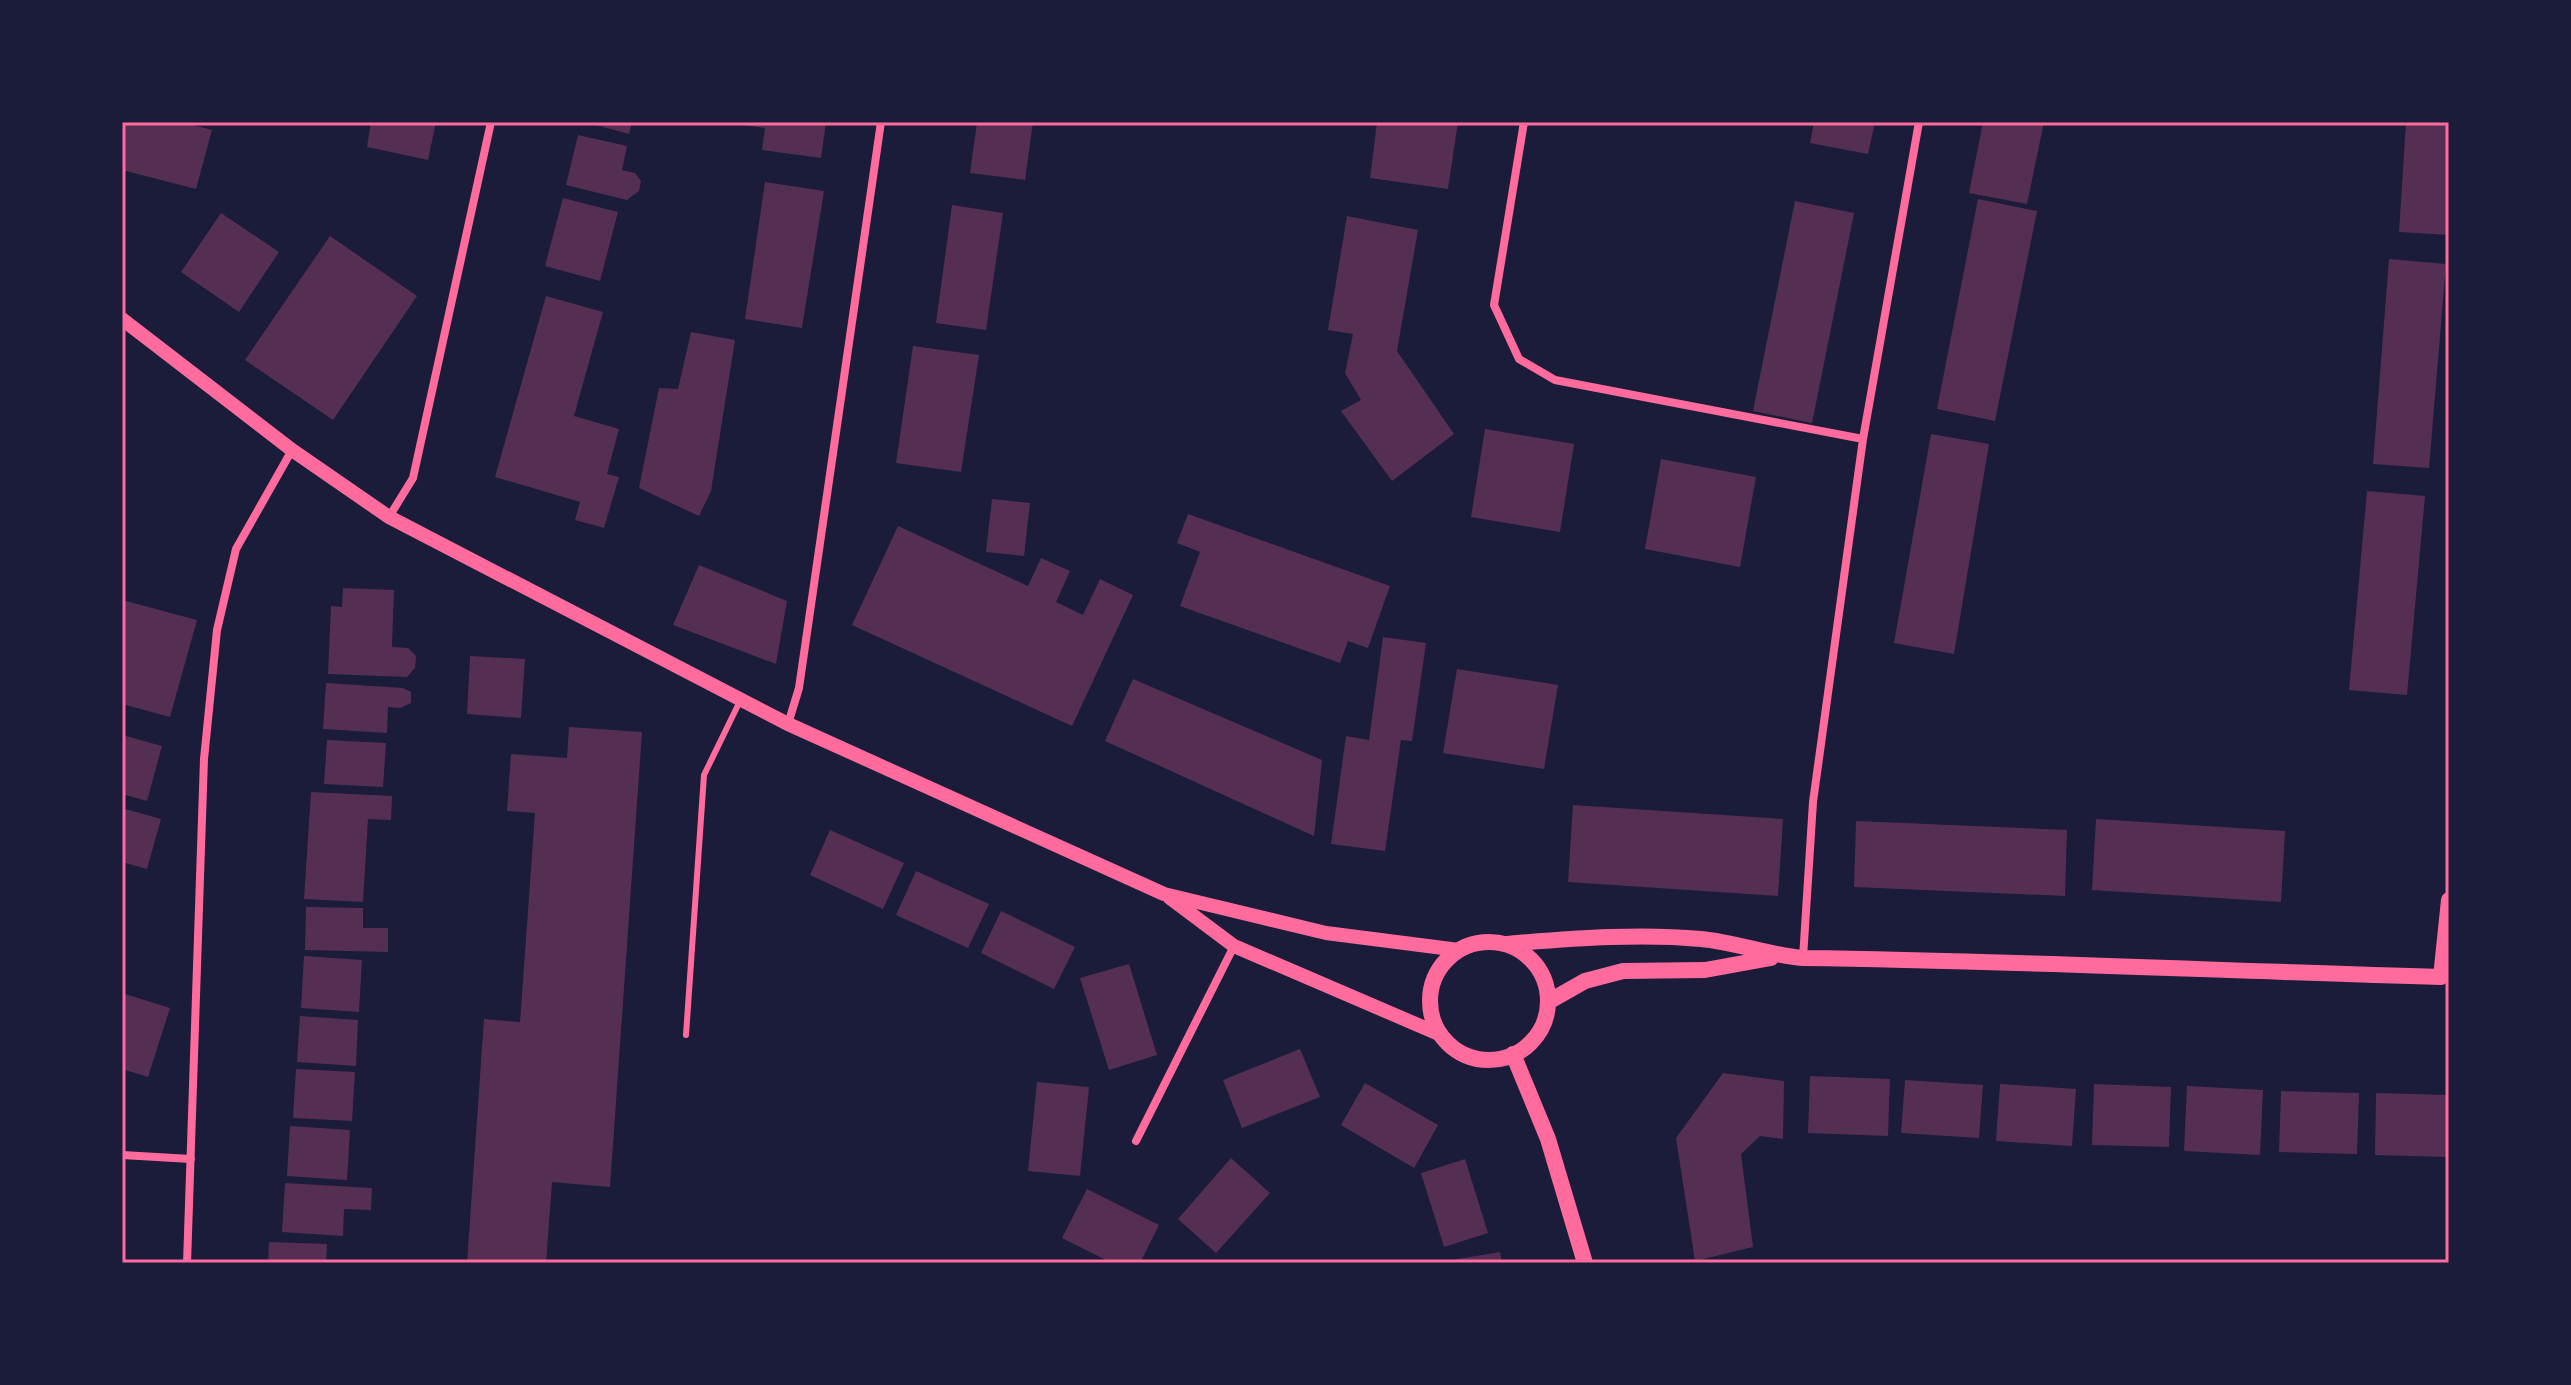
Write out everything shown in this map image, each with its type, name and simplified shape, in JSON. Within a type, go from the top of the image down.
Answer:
[{"type":"main road","points":[[1504,944],[1517,949],[1542,976],[1548,1002],[1545,1018],[1527,1046],[1513,1054],[1483,1060],[1467,1056],[1439,1034],[1431,1016],[1429,997],[1433,980],[1444,962],[1459,950],[1487,942],[1504,944],[1590,937],[1703,939],[1803,958],[1977,961],[2445,978],[2449,900]]},
{"type":"main road","points":[[1548,1002],[1585,981],[1623,971],[1705,970],[1781,956]]},
{"type":"main road","points":[[1513,1054],[1548,1139],[1585,1263]]},
{"type":"street","points":[[389,517],[413,478],[491,122]]},
{"type":"street","points":[[788,724],[799,688],[881,122]]},
{"type":"street","points":[[1524,122],[1494,305],[1519,359],[1555,380],[1863,439]]},
{"type":"street","points":[[1803,958],[1813,802],[1863,439],[1919,122]]},
{"type":"street","points":[[122,319],[292,450],[389,517],[788,724],[1164,894],[1326,933],[1459,950]]},
{"type":"street","points":[[187,1263],[204,759],[217,630],[236,549],[292,450]]},
{"type":"street","points":[[1164,894],[1234,946],[1439,1034]]},
{"type":"street","points":[[1136,1141],[1234,946]]},
{"type":"street","points":[[122,1155],[191,1159]]},
{"type":"lane","points":[[686,1035],[704,775],[740,701]]},
{"type":"building","points":[[122,122],[182,122],[212,130],[196,189],[122,170]]},
{"type":"building","points":[[371,122],[436,122],[428,160],[367,147]]},
{"type":"building","points":[[585,122],[632,122],[629,134]]},
{"type":"building","points":[[743,122],[826,122],[821,158],[762,150],[765,128],[743,125]]},
{"type":"building","points":[[977,122],[1033,122],[1025,180],[970,173]]},
{"type":"building","points":[[1377,122],[1458,122],[1448,189],[1370,178]]},
{"type":"building","points":[[1814,122],[1875,122],[1868,154],[1810,143]]},
{"type":"building","points":[[1983,122],[2044,122],[2027,204],[1969,193]]},
{"type":"building","points":[[2406,122],[2449,122],[2449,235],[2399,232]]},
{"type":"building","points":[[578,135],[627,146],[622,170],[635,173],[641,181],[639,191],[627,200],[566,185]]},
{"type":"building","points":[[765,182],[824,191],[802,328],[745,319]]},
{"type":"building","points":[[563,198],[618,212],[600,281],[545,266]]},
{"type":"building","points":[[1978,199],[2037,211],[1995,421],[1937,409]]},
{"type":"building","points":[[1795,201],[1854,213],[1812,423],[1753,411]]},
{"type":"building","points":[[952,205],[1003,213],[986,330],[936,323]]},
{"type":"building","points":[[221,213],[279,252],[239,312],[181,272]]},
{"type":"building","points":[[1347,216],[1418,230],[1397,351],[1454,434],[1392,481],[1341,411],[1361,400],[1345,373],[1353,334],[1328,330]]},
{"type":"building","points":[[330,236],[417,296],[333,420],[245,360]]},
{"type":"building","points":[[2389,259],[2446,264],[2429,468],[2373,464]]},
{"type":"building","points":[[546,296],[603,312],[574,416],[619,429],[607,474],[619,477],[604,528],[575,520],[580,502],[495,477]]},
{"type":"building","points":[[691,332],[735,340],[711,491],[699,516],[639,488],[659,388],[678,389]]},
{"type":"building","points":[[913,346],[979,355],[961,472],[896,463]]},
{"type":"building","points":[[1485,429],[1574,444],[1560,532],[1471,517]]},
{"type":"building","points":[[1931,434],[1989,444],[1954,654],[1894,643]]},
{"type":"building","points":[[1661,459],[1756,477],[1740,567],[1645,549]]},
{"type":"building","points":[[2367,491],[2425,496],[2407,695],[2349,690]]},
{"type":"building","points":[[992,499],[1030,503],[1024,556],[986,552]]},
{"type":"building","points":[[1188,514],[1390,586],[1368,648],[1348,641],[1340,663],[1180,606],[1200,552],[1177,543]]},
{"type":"building","points":[[898,526],[1028,586],[1041,558],[1070,571],[1056,602],[1083,615],[1100,579],[1133,595],[1072,726],[852,625]]},
{"type":"building","points":[[699,565],[787,601],[776,664],[673,625]]},
{"type":"building","points":[[343,588],[394,590],[392,647],[408,648],[416,656],[415,668],[407,677],[328,674],[331,606],[342,607]]},
{"type":"building","points":[[122,600],[197,620],[170,717],[122,704]]},
{"type":"building","points":[[1383,637],[1426,643],[1412,741],[1401,740],[1385,851],[1331,844],[1346,736],[1369,740]]},
{"type":"building","points":[[470,656],[525,659],[521,718],[467,714]]},
{"type":"building","points":[[1457,669],[1558,685],[1544,769],[1443,753]]},
{"type":"building","points":[[1133,679],[1322,760],[1314,836],[1105,741]]},
{"type":"building","points":[[326,683],[403,688],[411,692],[411,703],[400,708],[388,707],[387,733],[323,729]]},
{"type":"building","points":[[569,727],[642,732],[610,1187],[552,1182],[546,1263],[467,1263],[484,1019],[520,1022],[535,813],[507,811],[511,754],[567,758]]},
{"type":"building","points":[[122,735],[162,746],[147,801],[122,794]]},
{"type":"building","points":[[327,740],[386,743],[383,787],[324,784]]},
{"type":"building","points":[[311,792],[392,796],[391,820],[368,819],[363,902],[304,899]]},
{"type":"building","points":[[1573,805],[1783,819],[1778,896],[1568,882]]},
{"type":"building","points":[[122,808],[161,819],[147,869],[122,862]]},
{"type":"building","points":[[2096,819],[2285,831],[2281,902],[2092,890]]},
{"type":"building","points":[[1856,821],[2067,830],[2065,896],[1854,887]]},
{"type":"building","points":[[830,830],[904,863],[883,909],[810,875]]},
{"type":"building","points":[[916,871],[989,904],[968,948],[896,915]]},
{"type":"building","points":[[306,907],[363,908],[363,928],[388,928],[388,952],[305,950]]},
{"type":"building","points":[[1001,911],[1075,947],[1054,989],[981,953]]},
{"type":"building","points":[[304,956],[362,960],[359,1012],[301,1008]]},
{"type":"building","points":[[1129,964],[1157,1055],[1109,1070],[1080,978]]},
{"type":"building","points":[[122,993],[170,1008],[148,1077],[122,1069]]},
{"type":"building","points":[[300,1016],[358,1020],[356,1066],[297,1062]]},
{"type":"building","points":[[1300,1049],[1320,1097],[1242,1128],[1223,1080]]},
{"type":"building","points":[[296,1069],[355,1072],[352,1121],[293,1118]]},
{"type":"building","points":[[1723,1073],[1784,1081],[1783,1139],[1760,1136],[1741,1154],[1753,1247],[1695,1261],[1676,1138]]},
{"type":"building","points":[[1810,1076],[1890,1079],[1888,1136],[1808,1133]]},
{"type":"building","points":[[1905,1080],[1983,1085],[1979,1138],[1901,1133]]},
{"type":"building","points":[[1037,1082],[1089,1087],[1080,1176],[1028,1171]]},
{"type":"building","points":[[1365,1083],[1438,1125],[1414,1168],[1341,1125]]},
{"type":"building","points":[[2000,1084],[2076,1089],[2072,1146],[1996,1141]]},
{"type":"building","points":[[2094,1084],[2171,1087],[2169,1147],[2092,1145]]},
{"type":"building","points":[[2187,1086],[2263,1090],[2260,1155],[2184,1151]]},
{"type":"building","points":[[2281,1091],[2359,1093],[2357,1154],[2279,1152]]},
{"type":"building","points":[[2376,1093],[2449,1095],[2449,1157],[2375,1155]]},
{"type":"building","points":[[290,1126],[350,1130],[347,1180],[287,1176]]},
{"type":"building","points":[[1231,1158],[1270,1193],[1216,1253],[1178,1219]]},
{"type":"building","points":[[1465,1159],[1488,1233],[1444,1247],[1421,1173]]},
{"type":"building","points":[[285,1183],[372,1188],[371,1210],[344,1209],[343,1236],[282,1232]]},
{"type":"building","points":[[1087,1189],[1159,1225],[1140,1263],[1112,1263],[1062,1238]]},
{"type":"building","points":[[269,1242],[327,1244],[326,1263],[268,1263]]},
{"type":"building","points":[[1500,1252],[1502,1263],[1453,1263],[1452,1260]]}]
